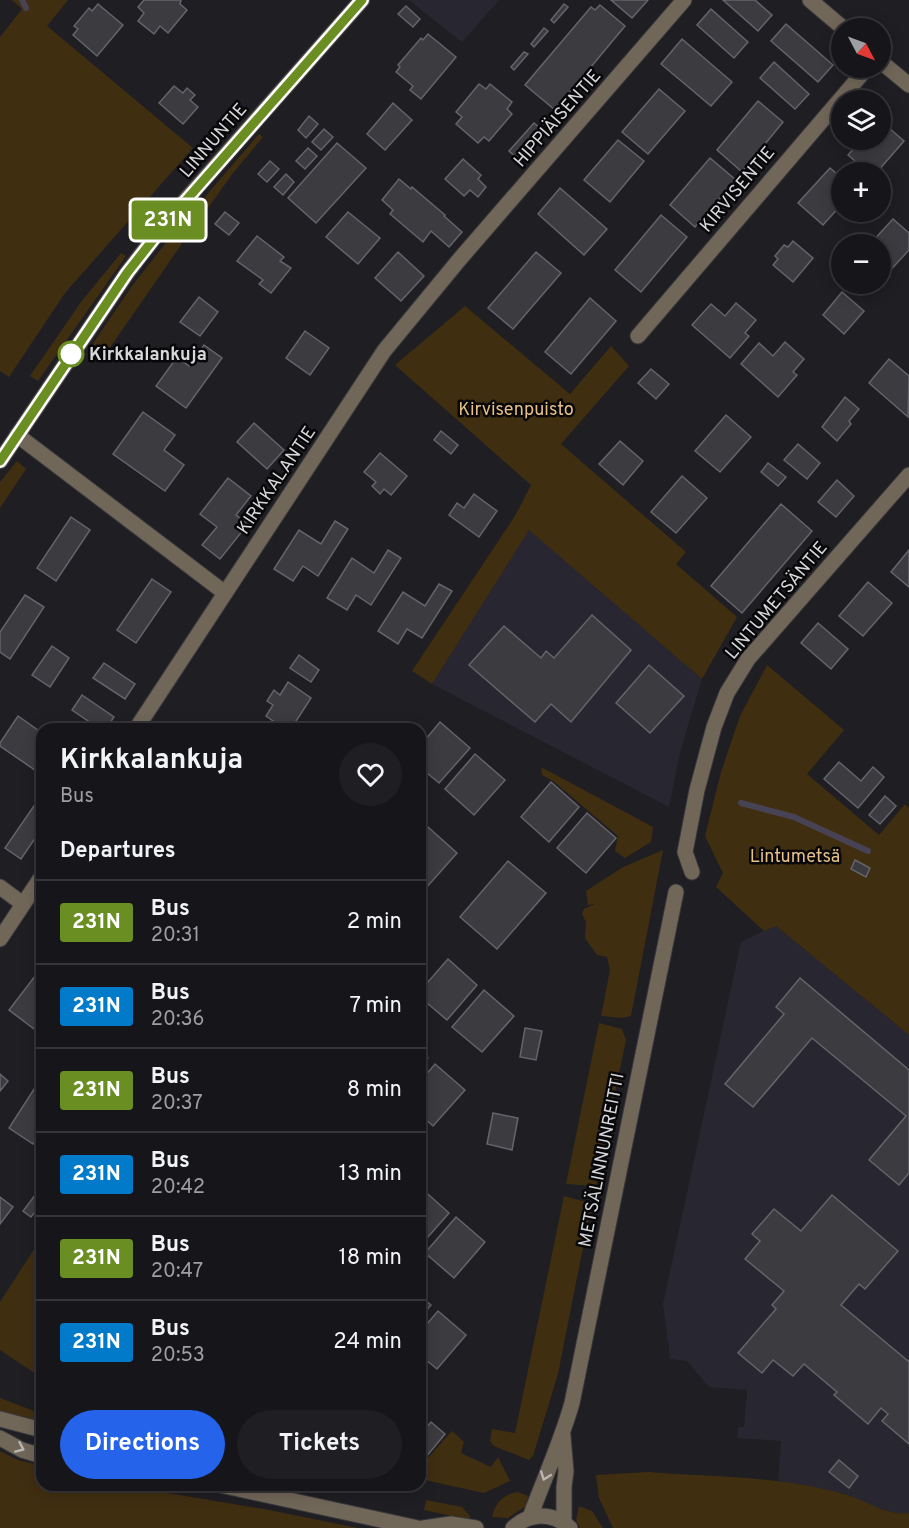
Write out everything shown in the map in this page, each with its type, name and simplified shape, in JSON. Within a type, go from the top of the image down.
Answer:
[{"type":"street","name":"LINNUNTIE","points":[[0,461],[127,273],[167,222],[362,0]]},
{"type":"street","name":"HIPPIÄISENTIE","points":[[459,260],[684,0]]},
{"type":"street","points":[[810,0],[831,18]]},
{"type":"street","points":[[891,70],[909,85]]},
{"type":"street","name":"KIRVISENTIE","points":[[638,336],[858,78]]},
{"type":"street","name":"KIRKKALANTIE","points":[[140,723],[384,351],[459,260]]},
{"type":"street","points":[[17,435],[225,593]]},
{"type":"street","name":"LINTUMETSÄNTIE","points":[[692,872],[685,852],[697,790],[714,727],[727,693],[748,659],[909,475]]},
{"type":"street","points":[[0,939],[36,885]]},
{"type":"street","points":[[0,886],[23,904]]},
{"type":"street","name":"METSÄLINNUNREITTI","points":[[530,1517],[563,1436],[583,1352],[676,892]]},
{"type":"street","points":[[0,1419],[36,1428]]},
{"type":"street","name":"METSÄLINNUNREITTI","points":[[563,1436],[567,1525]]},
{"type":"street","points":[[0,1438],[22,1450],[36,1454]]},
{"type":"street","points":[[248,1491],[420,1528],[451,1524],[476,1528]]},
{"type":"street","points":[[513,1528],[530,1517],[548,1516],[567,1525]]},
{"type":"shaded area","points":[[409,0],[499,0],[462,42]]},
{"type":"shaded area","points":[[529,529],[702,679],[680,752],[669,807],[432,684]]},
{"type":"shaded area","points":[[775,925],[909,1035],[909,1513],[897,1514],[866,1504],[846,1494],[778,1482],[781,1441],[737,1438],[738,1427],[744,1427],[747,1390],[709,1387],[687,1361],[670,1359],[663,1304],[741,942]]},
{"type":"green space","points":[[12,0],[68,0],[47,26],[193,148],[65,293],[9,377],[0,371],[0,37],[22,9]]},
{"type":"green space","points":[[259,134],[263,137],[233,173],[196,225],[192,226],[185,220]]},
{"type":"green space","points":[[172,235],[181,242],[181,245],[107,352],[92,345],[132,286]]},
{"type":"green space","points":[[121,253],[126,256],[38,381],[30,376],[81,302]]},
{"type":"green space","name":"Kirvisenpuisto","points":[[465,306],[570,394],[611,346],[629,366],[561,444],[686,552],[676,564],[737,617],[702,679],[529,530],[432,684],[412,671],[515,516],[531,485],[395,365]]},
{"type":"green space","points":[[17,461],[26,469],[0,508],[0,482]]},
{"type":"green space","name":"Lintumetsä","points":[[767,665],[844,730],[807,774],[879,835],[905,804],[909,808],[909,1035],[776,926],[764,931],[716,887],[723,873],[705,836],[721,772],[740,716]]},
{"type":"green space","points":[[541,767],[653,827],[651,842],[625,858],[615,851],[618,836],[553,781],[542,775]]},
{"type":"green space","points":[[663,850],[631,1016],[622,1018],[601,1016],[610,970],[607,957],[597,955],[585,938],[586,922],[582,914],[584,909],[595,904],[588,905],[586,891],[623,867]]},
{"type":"green space","points":[[599,1023],[622,1029],[626,1040],[596,1186],[566,1184]]},
{"type":"green space","points":[[564,1196],[586,1202],[591,1207],[558,1374],[533,1456],[529,1460],[494,1446],[490,1441],[492,1429],[515,1433]]},
{"type":"green space","points":[[36,1246],[36,1374],[0,1350],[0,1302]]},
{"type":"green space","points":[[0,1398],[36,1412],[36,1422],[0,1411]]},
{"type":"green space","points":[[452,1431],[464,1442],[461,1453],[491,1467],[498,1457],[510,1481],[484,1493],[426,1480],[426,1460]]},
{"type":"green space","points":[[0,1451],[18,1460],[36,1464],[36,1491],[156,1491],[358,1528],[0,1528]]},
{"type":"green space","points":[[648,1472],[771,1480],[820,1488],[892,1512],[909,1513],[909,1528],[613,1528],[599,1498],[596,1475]]},
{"type":"green space","points":[[517,1492],[528,1496],[526,1506],[508,1518],[492,1517],[500,1500]]},
{"type":"green space","points":[[426,1500],[462,1507],[470,1516],[470,1520],[424,1510]]},
{"type":"green space","points":[[579,1506],[592,1511],[603,1528],[580,1528],[576,1520]]},
{"type":"building","points":[[144,0],[181,0],[180,4],[187,10],[168,33],[160,26],[154,34],[138,21],[144,13],[138,7]]},
{"type":"building","points":[[611,0],[648,0],[632,18]]},
{"type":"building","points":[[723,0],[755,0],[772,15],[758,31]]},
{"type":"building","points":[[98,4],[123,25],[97,56],[73,35],[78,29],[74,26],[89,8],[92,11]]},
{"type":"building","points":[[564,4],[568,7],[554,23],[551,20]]},
{"type":"building","points":[[600,5],[625,26],[555,110],[525,85],[591,7],[595,10]]},
{"type":"building","points":[[406,6],[420,19],[413,27],[398,14]]},
{"type":"building","points":[[711,9],[748,42],[734,58],[697,25]]},
{"type":"building","points":[[786,24],[831,63],[831,67],[818,82],[771,41]]},
{"type":"building","points":[[544,28],[548,31],[534,47],[531,44]]},
{"type":"building","points":[[428,34],[456,57],[421,99],[410,90],[413,86],[396,72],[400,67],[398,65],[421,38],[423,40]]},
{"type":"building","points":[[682,39],[732,82],[711,106],[661,64]]},
{"type":"building","points":[[524,52],[528,54],[514,70],[511,67]]},
{"type":"building","points":[[774,62],[809,94],[795,109],[760,78]]},
{"type":"building","points":[[479,84],[486,89],[490,84],[512,102],[507,109],[512,114],[489,141],[484,137],[478,143],[456,124],[462,117],[456,112]]},
{"type":"building","points":[[174,86],[183,93],[187,88],[195,95],[190,100],[198,107],[183,124],[159,103]]},
{"type":"building","points":[[659,89],[685,111],[648,154],[622,132]]},
{"type":"building","points":[[758,101],[783,122],[742,172],[717,150]]},
{"type":"building","points":[[393,103],[412,120],[385,150],[367,134]]},
{"type":"building","points":[[309,116],[318,124],[306,138],[298,130]]},
{"type":"building","points":[[534,123],[546,133],[521,161],[509,151]]},
{"type":"building","points":[[324,129],[333,137],[321,150],[312,142]]},
{"type":"building","points":[[891,130],[904,141],[886,162],[856,162],[848,155],[853,150],[891,150]]},
{"type":"building","points":[[618,140],[644,161],[610,202],[584,180]]},
{"type":"building","points":[[337,143],[366,168],[316,223],[288,198]]},
{"type":"building","points":[[308,148],[317,156],[305,169],[296,161]]},
{"type":"building","points":[[710,158],[736,180],[695,227],[670,205]]},
{"type":"building","points":[[463,159],[481,175],[478,179],[486,187],[478,197],[470,190],[464,196],[445,179]]},
{"type":"building","points":[[270,161],[279,169],[267,182],[258,174]]},
{"type":"building","points":[[831,169],[831,216],[823,225],[798,203]]},
{"type":"building","points":[[286,174],[294,182],[283,195],[274,187]]},
{"type":"building","points":[[399,179],[411,189],[412,187],[462,232],[449,247],[431,231],[423,242],[390,214],[393,210],[382,200]]},
{"type":"building","points":[[560,188],[607,229],[584,255],[538,214]]},
{"type":"building","points":[[225,212],[239,223],[229,235],[215,224]]},
{"type":"building","points":[[348,212],[380,238],[358,264],[326,237]]},
{"type":"building","points":[[661,215],[687,237],[641,292],[615,270]]},
{"type":"building","points":[[893,219],[909,233],[909,250],[891,270],[891,234],[879,234]]},
{"type":"building","points":[[257,236],[284,257],[280,261],[291,268],[271,293],[259,284],[263,280],[237,261]]},
{"type":"building","points":[[793,241],[813,258],[793,282],[773,265],[778,259],[775,256],[784,245],[788,247]]},
{"type":"building","points":[[398,252],[424,276],[401,301],[375,278]]},
{"type":"building","points":[[536,252],[561,273],[513,329],[488,308]]},
{"type":"building","points":[[840,294],[844,294],[864,311],[844,334],[823,315]]},
{"type":"building","points":[[199,297],[218,312],[200,336],[180,322]]},
{"type":"building","points":[[590,298],[616,321],[571,374],[545,352]]},
{"type":"building","points":[[736,303],[756,320],[745,333],[749,336],[730,358],[692,325],[711,304],[725,316]]},
{"type":"building","points":[[305,331],[329,348],[310,375],[286,358]]},
{"type":"building","points":[[785,342],[804,359],[793,372],[797,375],[778,397],[741,364],[759,343],[773,356]]},
{"type":"building","points":[[204,345],[222,358],[186,408],[156,386],[177,357],[189,366]]},
{"type":"building","points":[[889,359],[909,376],[908,417],[869,383]]},
{"type":"building","points":[[651,369],[669,384],[656,399],[638,383]]},
{"type":"building","points":[[845,397],[859,409],[849,421],[851,424],[837,441],[822,427]]},
{"type":"building","points":[[143,412],[175,435],[164,450],[184,465],[165,491],[113,454]]},
{"type":"building","points":[[726,415],[751,437],[720,472],[695,451]]},
{"type":"building","points":[[254,423],[284,450],[267,469],[237,442]]},
{"type":"building","points":[[441,431],[458,445],[451,454],[434,440]]},
{"type":"building","points":[[620,441],[643,461],[623,485],[599,464]]},
{"type":"building","points":[[798,444],[820,463],[807,479],[784,460]]},
{"type":"building","points":[[380,453],[407,476],[391,495],[384,489],[380,494],[372,486],[376,482],[364,472]]},
{"type":"building","points":[[768,463],[786,477],[778,486],[761,472]]},
{"type":"building","points":[[682,476],[707,498],[676,533],[651,512]]},
{"type":"building","points":[[228,478],[251,496],[236,515],[248,524],[220,559],[202,545],[217,527],[200,514]]},
{"type":"building","points":[[837,480],[854,496],[836,517],[818,502]]},
{"type":"building","points":[[474,494],[497,511],[479,537],[449,515],[457,503],[464,508]]},
{"type":"building","points":[[781,504],[812,531],[742,613],[711,586]]},
{"type":"building","points":[[71,517],[90,530],[56,581],[37,568]]},
{"type":"building","points":[[335,521],[348,529],[318,576],[303,566],[293,581],[274,569],[299,530],[321,544]]},
{"type":"building","points":[[388,550],[401,558],[371,605],[356,595],[347,610],[327,598],[352,558],[374,573]]},
{"type":"building","points":[[909,550],[909,587],[891,572]]},
{"type":"building","points":[[152,579],[171,592],[136,643],[117,630]]},
{"type":"building","points":[[868,582],[892,603],[863,636],[839,616]]},
{"type":"building","points":[[439,584],[452,591],[422,638],[407,629],[398,644],[378,631],[403,592],[425,606]]},
{"type":"building","points":[[25,595],[44,607],[10,659],[0,652],[0,632]]},
{"type":"building","points":[[592,615],[631,650],[571,722],[551,704],[535,722],[469,665],[504,626],[541,658],[546,651],[554,658]]},
{"type":"building","points":[[818,623],[848,649],[831,669],[801,643]]},
{"type":"building","points":[[52,646],[69,658],[50,687],[32,675]]},
{"type":"building","points":[[299,655],[319,670],[311,682],[290,668]]},
{"type":"building","points":[[104,663],[135,684],[125,699],[93,678]]},
{"type":"building","points":[[649,665],[684,696],[650,733],[616,703]]},
{"type":"building","points":[[288,682],[311,698],[295,723],[276,723],[266,716],[273,705],[267,701],[274,690],[280,695]]},
{"type":"building","points":[[82,695],[114,717],[110,723],[91,723],[72,710]]},
{"type":"building","points":[[18,716],[36,729],[36,771],[0,746]]},
{"type":"building","points":[[440,722],[470,748],[439,783],[426,772],[426,739]]},
{"type":"building","points":[[475,754],[505,780],[474,815],[445,789]]},
{"type":"building","points":[[839,762],[861,781],[873,767],[884,777],[858,808],[824,779]]},
{"type":"building","points":[[551,782],[579,807],[549,842],[521,817]]},
{"type":"building","points":[[885,796],[896,806],[880,824],[869,815]]},
{"type":"building","points":[[36,803],[36,837],[21,859],[5,848]]},
{"type":"building","points":[[587,813],[616,838],[586,873],[557,848]]},
{"type":"building","points":[[428,827],[457,853],[426,888],[426,830]]},
{"type":"building","points":[[855,860],[870,868],[866,877],[851,869]]},
{"type":"building","points":[[508,861],[546,893],[497,949],[460,917]]},
{"type":"building","points":[[448,959],[477,985],[447,1020],[426,1002],[426,984]]},
{"type":"building","points":[[36,975],[36,1030],[9,1010]]},
{"type":"building","points":[[800,978],[909,1070],[909,1173],[899,1185],[869,1160],[906,1116],[812,1038],[753,1107],[725,1084],[784,1014],[776,1007]]},
{"type":"building","points":[[484,990],[514,1016],[482,1052],[452,1027]]},
{"type":"building","points":[[525,1028],[542,1031],[536,1060],[520,1057]]},
{"type":"building","points":[[435,1064],[465,1090],[433,1126],[426,1120],[426,1075]]},
{"type":"building","points":[[0,1074],[8,1081],[0,1091]]},
{"type":"building","points":[[36,1086],[36,1140],[33,1144],[9,1128]]},
{"type":"building","points":[[493,1113],[518,1118],[512,1150],[487,1144]]},
{"type":"building","points":[[426,1192],[449,1213],[426,1239]]},
{"type":"building","points":[[36,1194],[36,1211],[31,1217],[23,1211]]},
{"type":"building","points":[[832,1195],[898,1251],[865,1289],[859,1284],[841,1305],[909,1360],[909,1444],[882,1421],[888,1414],[881,1408],[868,1424],[834,1395],[837,1392],[804,1364],[793,1376],[773,1360],[762,1373],[738,1353],[776,1309],[772,1305],[784,1291],[745,1259],[760,1241],[752,1234],[774,1209],[801,1231]]},
{"type":"building","points":[[0,1197],[13,1207],[0,1224]]},
{"type":"building","points":[[456,1217],[485,1242],[454,1278],[426,1252]]},
{"type":"building","points":[[426,1301],[431,1305],[426,1311]]},
{"type":"building","points":[[438,1311],[466,1335],[437,1369],[426,1360],[426,1325]]},
{"type":"building","points":[[431,1422],[445,1434],[426,1457],[426,1428]]},
{"type":"building","points":[[839,1460],[858,1476],[849,1488],[829,1472]]},
{"type":"waterway","points":[[22,0],[26,8]]},
{"type":"waterway","points":[[741,803],[794,817],[868,851]]},
{"type":"bus line","name":"231N","points":[[0,461],[127,273],[167,222],[362,0]]},
{"type":"place","name":"Kirkkalankuja","points":[[71,354]]}]
